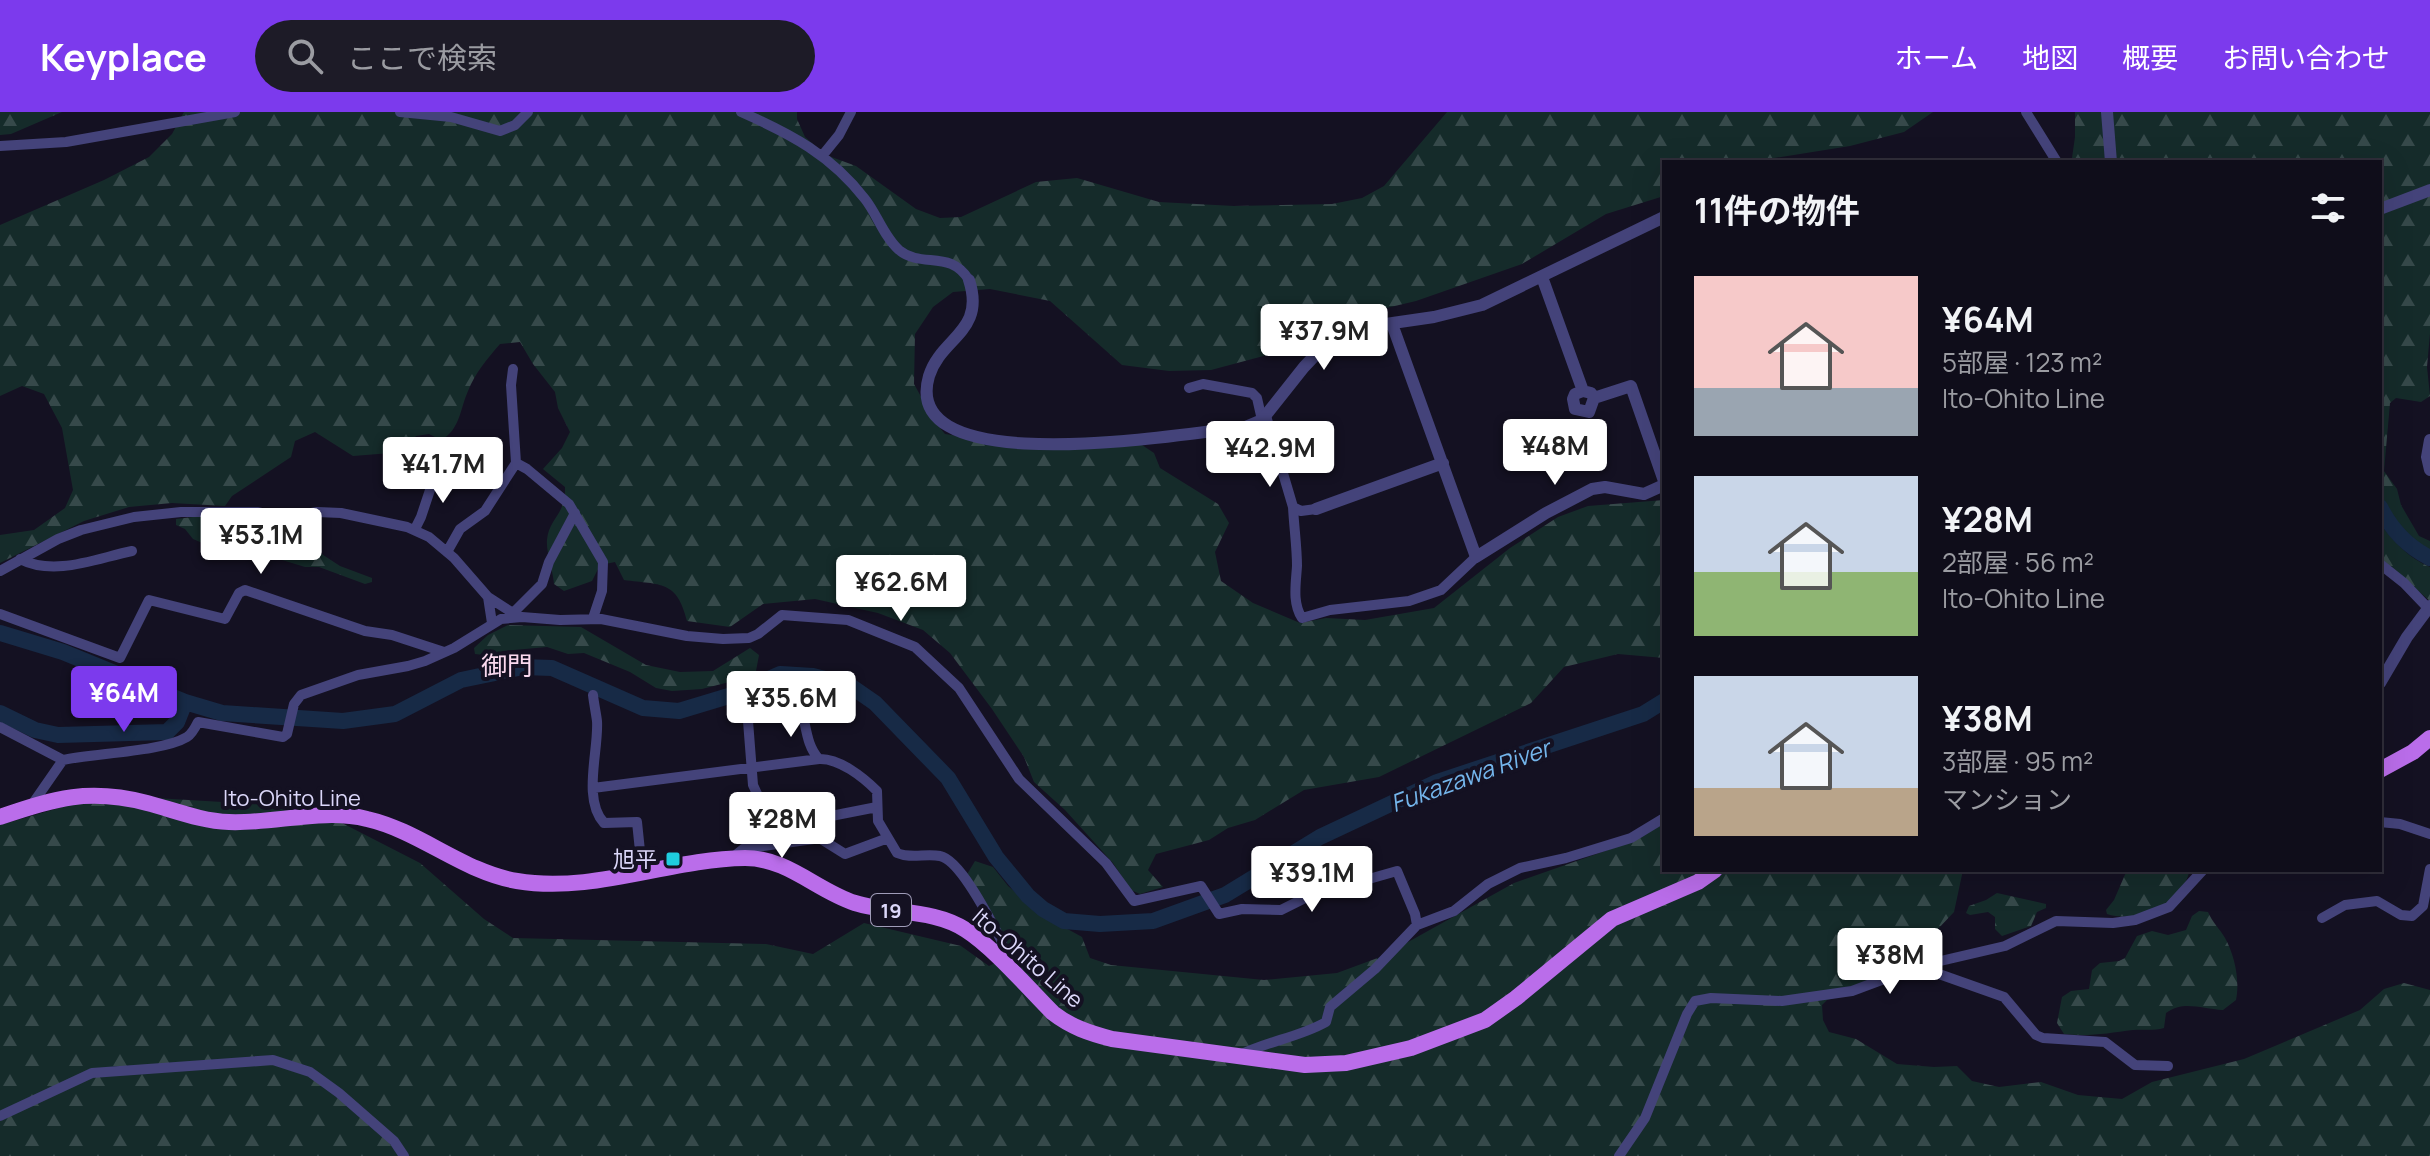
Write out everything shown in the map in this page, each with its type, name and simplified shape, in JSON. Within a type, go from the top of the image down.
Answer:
[{"type":"main road","points":[[2382,769],[2413,752],[2430,738]]},
{"type":"main road","name":"Ito-Ohito Line","points":[[0,817],[80,795],[143,802],[217,821],[264,822],[348,816],[389,826],[455,859],[515,881],[546,884],[730,859],[773,862],[857,904],[959,925],[970,932],[1053,1013],[1075,1028],[1112,1039],[1305,1065],[1346,1063],[1447,1036],[1499,1011],[1612,919],[1698,882],[1712,872]]},
{"type":"street","points":[[0,146],[66,142],[235,112]]},
{"type":"street","points":[[400,112],[451,117],[500,131],[515,125],[528,112]]},
{"type":"street","points":[[741,112],[792,134],[822,156],[855,186],[898,249],[915,257],[950,262],[964,272],[974,297],[970,318],[936,362],[927,386],[929,402],[946,425],[958,432],[1010,444],[1065,444],[1243,428],[1264,418],[1289,384],[1323,347],[1350,332],[1462,312],[1482,305],[1662,218]]},
{"type":"street","points":[[822,156],[839,135],[851,112]]},
{"type":"street","points":[[2026,112],[2056,160]]},
{"type":"street","points":[[2107,112],[2111,160]]},
{"type":"street","points":[[2382,208],[2430,190]]},
{"type":"street","points":[[1542,277],[1589,394],[1631,386],[1662,477]]},
{"type":"street","points":[[1392,324],[1476,557]]},
{"type":"street","points":[[447,552],[460,529],[485,511],[516,463],[511,385],[513,369]]},
{"type":"street","points":[[1189,388],[1203,384],[1252,393],[1257,398],[1293,507],[1297,567],[1295,584],[1298,612],[1302,618],[1330,610],[1409,601],[1441,590],[1476,557],[1554,508],[1592,489],[1605,487],[1644,494],[1662,484]]},
{"type":"street","points":[[2430,440],[2427,457],[2430,470]]},
{"type":"street","points":[[516,463],[554,489],[575,513],[603,562],[602,591],[593,618]]},
{"type":"street","points":[[1293,507],[1301,511],[1316,509],[1443,463]]},
{"type":"street","points":[[415,529],[438,466]]},
{"type":"street","points":[[0,571],[81,530],[111,521],[160,513],[258,512],[289,518],[323,511],[415,529],[447,552],[488,597],[516,615]]},
{"type":"street","points":[[516,615],[542,584],[549,562],[575,513]]},
{"type":"street","points":[[20,559],[43,567],[99,560],[132,551]]},
{"type":"street","points":[[2382,566],[2428,606],[2382,680]]},
{"type":"street","points":[[0,614],[120,658],[149,600],[225,619],[239,593],[245,590],[365,631],[392,635],[444,652]]},
{"type":"street","points":[[488,597],[492,623]]},
{"type":"street","points":[[0,727],[63,760],[178,740],[188,736],[198,722],[277,737],[287,734],[294,704],[301,695],[358,675],[408,666],[444,652],[492,623],[516,615],[560,620],[593,618],[687,636],[723,639],[749,638],[775,618],[793,615],[848,620],[915,647],[959,688],[1019,779],[1106,863],[1134,901],[1203,887],[1219,914],[1242,909],[1281,910],[1309,896],[1397,871],[1417,925]]},
{"type":"street","points":[[794,694],[805,718],[811,748],[819,759]]},
{"type":"street","points":[[593,695],[597,722],[593,788],[601,821],[637,822],[640,851],[624,864],[621,876]]},
{"type":"street","points":[[744,709],[748,721],[753,785],[764,809],[756,831],[780,844]]},
{"type":"street","points":[[593,788],[819,759],[832,760],[871,785],[879,795],[878,821],[894,851],[900,855],[941,856],[955,864],[1002,942],[998,959]]},
{"type":"street","points":[[31,806],[63,760]]},
{"type":"street","points":[[877,807],[821,818],[821,841],[845,854],[888,838]]},
{"type":"street","points":[[1237,1057],[1253,1047],[1314,1029],[1326,1022],[1330,1007],[1385,960],[1417,925],[1454,911],[1488,884],[1520,868],[1631,838],[1662,819]]},
{"type":"street","points":[[2382,822],[2400,824],[2430,834]]},
{"type":"street","points":[[730,859],[743,849],[821,838]]},
{"type":"street","points":[[2322,918],[2345,905],[2377,901],[2401,915],[2412,916],[2423,906],[2430,869]]},
{"type":"street","points":[[1619,1156],[1645,1118],[1695,1001],[1711,998],[1782,1001],[1852,991],[1930,963],[2005,946],[2056,921],[2113,923],[2145,918],[2169,907],[2201,872]]},
{"type":"street","points":[[1930,963],[1939,974],[2004,997],[2036,1035],[2105,1042],[2135,1065],[2168,1066]]},
{"type":"street","points":[[0,1116],[92,1073],[273,1060],[310,1072],[339,1093],[394,1141],[404,1156]]},
{"type":"green space","points":[[0,112],[62,112],[11,134],[0,135]]},
{"type":"green space","points":[[184,112],[797,112],[805,137],[826,155],[856,166],[916,209],[940,218],[961,217],[1036,182],[1077,178],[1159,202],[1234,206],[1332,204],[1362,198],[1384,186],[1447,112],[1933,112],[1904,132],[1850,146],[1762,160],[1662,160],[1662,197],[1606,214],[1522,264],[1416,301],[1344,318],[1271,354],[1211,370],[1169,371],[1122,365],[1050,301],[990,289],[953,292],[933,307],[915,334],[914,384],[945,434],[1003,443],[1127,435],[1154,453],[1160,468],[1218,504],[1229,523],[1215,552],[1221,581],[1253,603],[1300,623],[1326,618],[1365,620],[1434,608],[1510,548],[1558,517],[1588,506],[1662,500],[1662,658],[1618,654],[1564,667],[1531,703],[1379,777],[1304,790],[1255,820],[1228,828],[1209,840],[1156,854],[1148,870],[1163,887],[1140,894],[1131,890],[1113,863],[1065,810],[1034,782],[1024,757],[992,709],[950,653],[923,630],[878,613],[815,599],[763,604],[730,627],[687,621],[672,591],[658,584],[624,580],[615,562],[600,565],[592,581],[564,591],[554,584],[547,540],[563,504],[565,487],[543,469],[562,448],[570,432],[558,408],[555,392],[520,342],[500,344],[490,355],[471,384],[456,425],[441,440],[429,434],[416,436],[403,452],[353,456],[315,432],[295,441],[291,457],[232,496],[225,506],[172,503],[129,507],[84,521],[0,563],[0,535],[34,530],[65,508],[73,490],[62,428],[44,394],[22,386],[0,396],[0,225],[149,157],[172,134]]},
{"type":"green space","points":[[2075,112],[2430,112],[2430,333],[2427,367],[2430,396],[2421,402],[2396,398],[2390,403],[2384,471],[2397,489],[2401,505],[2419,536],[2430,541],[2430,551],[2400,527],[2382,498],[2382,160],[2074,160]]},
{"type":"green space","points":[[258,517],[282,524],[276,531],[277,536],[314,549],[340,566],[372,578],[372,582],[365,584],[319,567],[305,567],[256,552],[245,553],[214,542],[207,545],[193,539],[185,529],[176,525],[176,519]]},
{"type":"green space","points":[[2382,526],[2408,554],[2430,567],[2430,601],[2382,560]]},
{"type":"green space","points":[[508,625],[581,627],[646,665],[680,672],[713,671],[750,648],[759,655],[756,671],[737,680],[702,689],[672,691],[656,688],[630,672],[584,653],[568,654],[547,647],[503,651],[493,656],[475,654],[474,648],[488,635]]},
{"type":"green space","points":[[104,795],[275,805],[342,823],[420,863],[484,919],[513,938],[766,944],[813,954],[864,923],[961,946],[989,966],[1012,955],[966,876],[975,861],[993,867],[1008,886],[1042,915],[1082,937],[1090,958],[1111,965],[1264,980],[1337,973],[1383,956],[1514,883],[1608,850],[1662,824],[1662,872],[1963,872],[1954,912],[1928,945],[1903,967],[1849,994],[1827,1000],[1822,1005],[1823,1020],[1829,1032],[1856,1039],[1897,1064],[1957,1066],[1972,1081],[1999,1087],[2041,1082],[2078,1095],[2122,1099],[2152,1082],[2244,1059],[2360,1010],[2384,989],[2404,983],[2430,990],[2430,1156],[0,1156],[0,825]]},
{"type":"green space","points":[[2126,872],[2189,873],[2177,894],[2167,903],[2144,914],[2107,914],[2106,910]]},
{"type":"green space","points":[[1997,893],[2046,904],[2046,908],[2037,912],[2031,926],[2002,936],[1995,929],[1995,917],[1988,912],[1966,913],[1969,906]]},
{"type":"green space","points":[[2199,911],[2208,912],[2229,945],[2237,977],[2236,1000],[2223,1010],[2186,1006],[2172,1009],[2166,1013],[2164,1028],[2160,1029],[2064,1034],[2057,1023],[2062,997],[2071,991],[2089,989],[2092,970],[2100,963],[2125,958],[2137,936],[2152,931],[2168,935],[2186,930],[2192,916]]},
{"type":"waterway","name":"Fukazawa River","points":[[2382,511],[2401,537],[2430,558]]},
{"type":"waterway","name":"Fukazawa River","points":[[0,633],[63,652],[185,702],[222,713],[343,721],[395,714],[461,680],[523,667],[552,668],[643,708],[679,711],[732,695],[780,674],[813,676],[849,685],[875,703],[948,778],[996,857],[1028,896],[1064,921],[1100,924],[1153,921],[1225,895],[1320,837],[1437,782],[1643,714],[1662,702]]},
{"type":"waterway","name":"Fukazawa River","points":[[0,713],[35,730],[58,735],[167,732],[177,722],[185,702]]},
{"type":"place","name":"旭平","points":[[673,859]]},
{"type":"district","name":"御門","points":[[507,665]]}]
